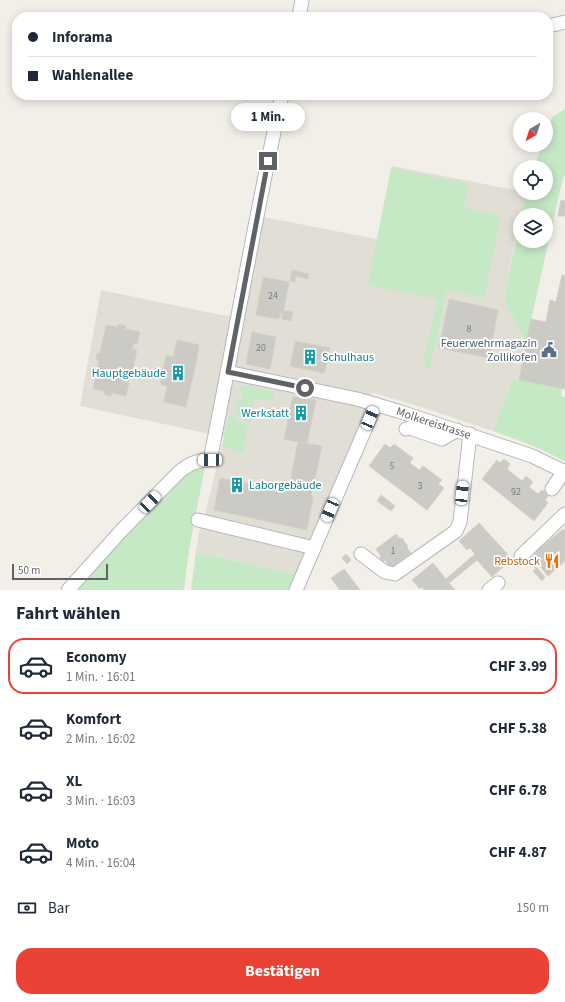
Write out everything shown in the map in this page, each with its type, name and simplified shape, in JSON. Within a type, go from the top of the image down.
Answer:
[{"type":"street","points":[[300,12],[302,0]]},
{"type":"street","points":[[553,25],[565,22]]},
{"type":"street","points":[[68,590],[121,531],[179,472],[189,464],[198,460],[210,460],[228,372],[258,207],[281,100]]},
{"type":"street","name":"Molkereistrasse","points":[[228,372],[376,404],[470,434],[532,456],[565,471]]},
{"type":"street","points":[[296,590],[376,404]]},
{"type":"street","points":[[406,429],[410,428],[442,439],[456,430]]},
{"type":"street","points":[[361,554],[385,572],[395,574],[456,531],[460,522],[470,434]]},
{"type":"street","points":[[552,489],[565,471]]},
{"type":"street","points":[[521,556],[565,514]]},
{"type":"street","points":[[198,520],[314,548]]},
{"type":"shaded area","points":[[392,166],[513,190],[513,200],[524,200],[522,208],[513,208],[514,248],[504,299],[526,343],[519,380],[513,379],[493,431],[415,405],[373,393],[296,575],[196,552],[200,527],[204,519],[224,437],[80,406],[101,290],[226,316],[231,315],[253,215],[377,239]]},
{"type":"green space","points":[[565,109],[565,175],[563,177],[553,222],[553,208],[522,208],[524,200],[553,200],[553,160],[537,160],[539,152],[553,152],[553,116]]},
{"type":"green space","points":[[391,168],[468,184],[464,208],[501,216],[484,298],[447,290],[430,368],[423,366],[437,299],[368,285]]},
{"type":"green space","points":[[514,248],[547,248],[526,343],[504,299]]},
{"type":"green space","points":[[513,379],[562,388],[561,396],[565,397],[565,461],[536,447],[493,431]]},
{"type":"green space","points":[[243,385],[274,392],[272,401],[254,398],[249,423],[236,412],[238,397],[241,401],[243,400],[243,392],[240,390],[241,386]]},
{"type":"green space","points":[[231,414],[248,428],[243,452],[222,447],[229,416]]},
{"type":"green space","points":[[205,466],[189,550],[184,590],[74,590],[187,470]]},
{"type":"green space","points":[[196,552],[296,575],[290,590],[191,590]]},
{"type":"building","points":[[561,200],[565,201],[565,216],[558,216]]},
{"type":"building","points":[[292,270],[309,274],[308,279],[296,276],[295,282],[290,281]]},
{"type":"building","points":[[562,275],[565,276],[565,389],[519,380],[531,319],[546,322],[550,300],[556,302]]},
{"type":"building","points":[[263,277],[289,282],[283,314],[281,313],[279,319],[256,315]]},
{"type":"building","points":[[449,299],[498,310],[489,358],[439,348]]},
{"type":"building","points":[[283,310],[293,312],[291,321],[282,319]]},
{"type":"building","points":[[118,324],[126,326],[125,329],[140,332],[137,344],[134,344],[132,349],[137,350],[131,378],[127,377],[126,382],[129,383],[126,396],[112,393],[111,396],[104,394],[105,391],[93,389],[99,361],[96,360],[97,353],[100,353],[106,325],[118,327]]},
{"type":"building","points":[[252,332],[276,337],[270,369],[246,364]]},
{"type":"building","name":"Hauptgebäude","points":[[177,340],[199,345],[186,407],[164,402],[167,386],[160,384],[166,355],[173,357]]},
{"type":"building","name":"Schulhaus","points":[[295,341],[330,348],[324,373],[290,366]]},
{"type":"building","name":"Werkstatt","points":[[293,396],[316,400],[307,444],[284,439]]},
{"type":"building","name":"Laborgebäude","points":[[298,442],[322,446],[311,496],[313,497],[307,530],[214,510],[220,478],[267,486],[266,488],[288,492]]},
{"type":"building","points":[[385,444],[390,448],[394,444],[413,458],[410,463],[414,466],[398,488],[369,466]]},
{"type":"building","points":[[504,459],[510,464],[507,469],[522,481],[526,476],[533,482],[529,487],[538,494],[542,490],[549,495],[545,500],[548,503],[534,521],[482,479],[497,460],[500,463]]},
{"type":"building","points":[[414,466],[419,470],[423,466],[442,480],[438,484],[444,488],[427,510],[398,488]]},
{"type":"building","points":[[381,495],[395,506],[391,511],[377,501]]},
{"type":"building","points":[[479,523],[512,559],[492,577],[477,560],[449,583],[446,579],[475,554],[470,548],[467,550],[459,541]]},
{"type":"building","points":[[563,529],[565,531],[565,561],[548,576],[539,565],[542,563],[534,553]]},
{"type":"building","points":[[396,534],[400,539],[402,538],[411,553],[390,568],[385,560],[383,562],[376,549]]},
{"type":"building","points":[[346,554],[351,560],[347,564],[342,558]]},
{"type":"building","points":[[433,563],[455,590],[424,590],[422,587],[420,589],[412,580]]},
{"type":"building","points":[[534,565],[545,577],[542,581],[533,571],[536,569],[533,566]]},
{"type":"building","points":[[344,569],[360,590],[340,590],[331,578]]},
{"type":"place","name":"Feuerwehrmagazin Zollikofen","points":[[549,350]]},
{"type":"place","name":"Schulhaus","points":[[310,357]]},
{"type":"place","name":"Hauptgebäude","points":[[178,373]]},
{"type":"place","name":"Werkstatt","points":[[301,413]]},
{"type":"place","name":"Laborgebäude","points":[[237,485]]},
{"type":"place","name":"Rebstock","points":[[552,561]]},
{"type":"route","points":[[268,161],[258,207],[228,372],[305,388]]}]
